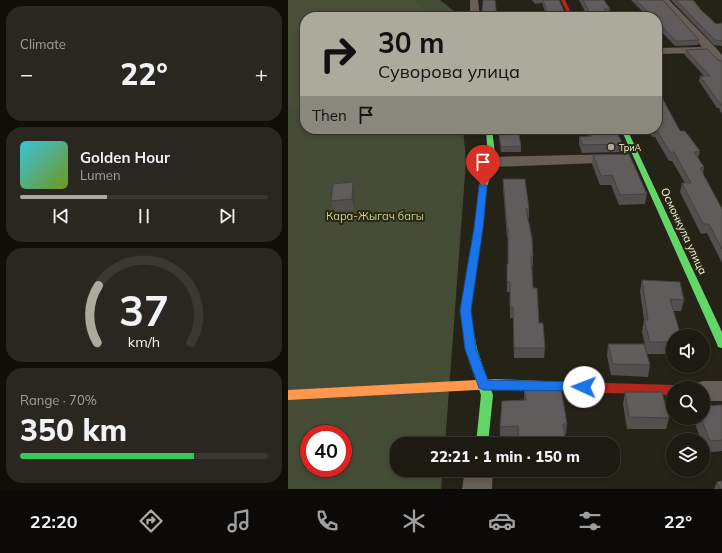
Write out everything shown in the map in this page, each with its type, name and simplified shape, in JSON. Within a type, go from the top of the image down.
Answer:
[{"type":"street","points":[[474,0],[475,12]]},
{"type":"street","points":[[563,0],[569,12]]},
{"type":"street","points":[[664,0],[722,62]]},
{"type":"street","points":[[662,51],[722,49]]},
{"type":"street","points":[[483,437],[487,395],[471,349],[466,310],[479,228],[483,186],[492,162],[489,134]]},
{"type":"street","name":"Осмонкула улица","points":[[626,134],[722,344]]},
{"type":"street","points":[[492,162],[637,158]]},
{"type":"street","points":[[288,395],[484,385],[666,390]]},
{"type":"street","points":[[710,391],[722,391]]},
{"type":"street","points":[[477,489],[478,477]]},
{"type":"green space","name":"Кара-Жыгач багы","points":[[288,0],[440,0],[455,12],[300,12],[300,134],[463,134],[466,161],[446,437],[390,437],[390,477],[442,477],[441,489],[288,489]]},
{"type":"green space","points":[[288,0],[413,0],[428,12],[300,12],[300,108],[288,109]]},
{"type":"building","points":[[483,0],[495,0],[496,12],[482,11]]},
{"type":"building","points":[[543,0],[559,0],[565,12],[547,12]]},
{"type":"building","points":[[583,0],[604,0],[610,9],[604,9],[606,12],[589,12]]},
{"type":"building","points":[[636,0],[663,0],[699,40],[676,41],[662,26],[662,12],[648,12]]},
{"type":"building","points":[[676,0],[693,0],[716,24],[722,23],[722,41],[715,40]]},
{"type":"building","points":[[707,49],[718,60],[722,61],[722,106],[700,76],[710,76],[686,50]]},
{"type":"building","points":[[662,98],[680,131],[685,131],[700,151],[694,152],[704,167],[700,168],[722,209],[722,249],[709,224],[703,224],[682,183],[691,183],[674,152],[670,152],[659,134],[662,134]]},
{"type":"building","points":[[499,134],[519,134],[521,146],[501,147]]},
{"type":"building","points":[[591,134],[618,134],[623,144],[583,145],[579,137],[592,136]]},
{"type":"building","points":[[629,154],[647,194],[620,195],[612,175],[601,176],[593,155]]},
{"type":"building","points":[[503,179],[525,179],[529,209],[526,209],[532,238],[533,256],[531,256],[533,288],[537,288],[539,323],[543,323],[545,348],[514,348],[513,307],[510,307],[510,282],[507,282],[508,228]]},
{"type":"building","points":[[353,182],[352,199],[331,201],[333,184]]},
{"type":"building","points":[[642,280],[680,282],[684,300],[670,299],[679,329],[666,329],[666,342],[650,342],[644,320],[648,320]]},
{"type":"building","points":[[608,344],[644,344],[650,365],[613,364]]},
{"type":"building","points":[[561,388],[567,424],[563,424],[565,437],[519,437],[518,426],[500,427],[502,401],[526,400],[524,389]]},
{"type":"building","points":[[625,392],[662,392],[666,407],[666,418],[629,417]]},
{"type":"building","points":[[722,405],[722,440],[710,441],[710,433],[707,433],[704,425],[710,425],[710,406]]},
{"type":"building","points":[[722,481],[722,489],[720,489],[717,482]]},
{"type":"traffic: fast","points":[[483,437],[487,395],[471,349],[465,310],[479,228],[483,186],[492,162],[489,134]]},
{"type":"traffic: fast","points":[[626,134],[722,344]]},
{"type":"traffic: slow","points":[[288,395],[495,384],[542,386]]},
{"type":"traffic: jam","points":[[563,0],[569,12]]},
{"type":"traffic: jam","points":[[542,386],[666,390]]},
{"type":"place","name":"ТриА","points":[[611,147]]},
{"type":"route","points":[[483,186],[479,228],[466,310],[471,349],[484,385],[495,384],[584,387]]}]
